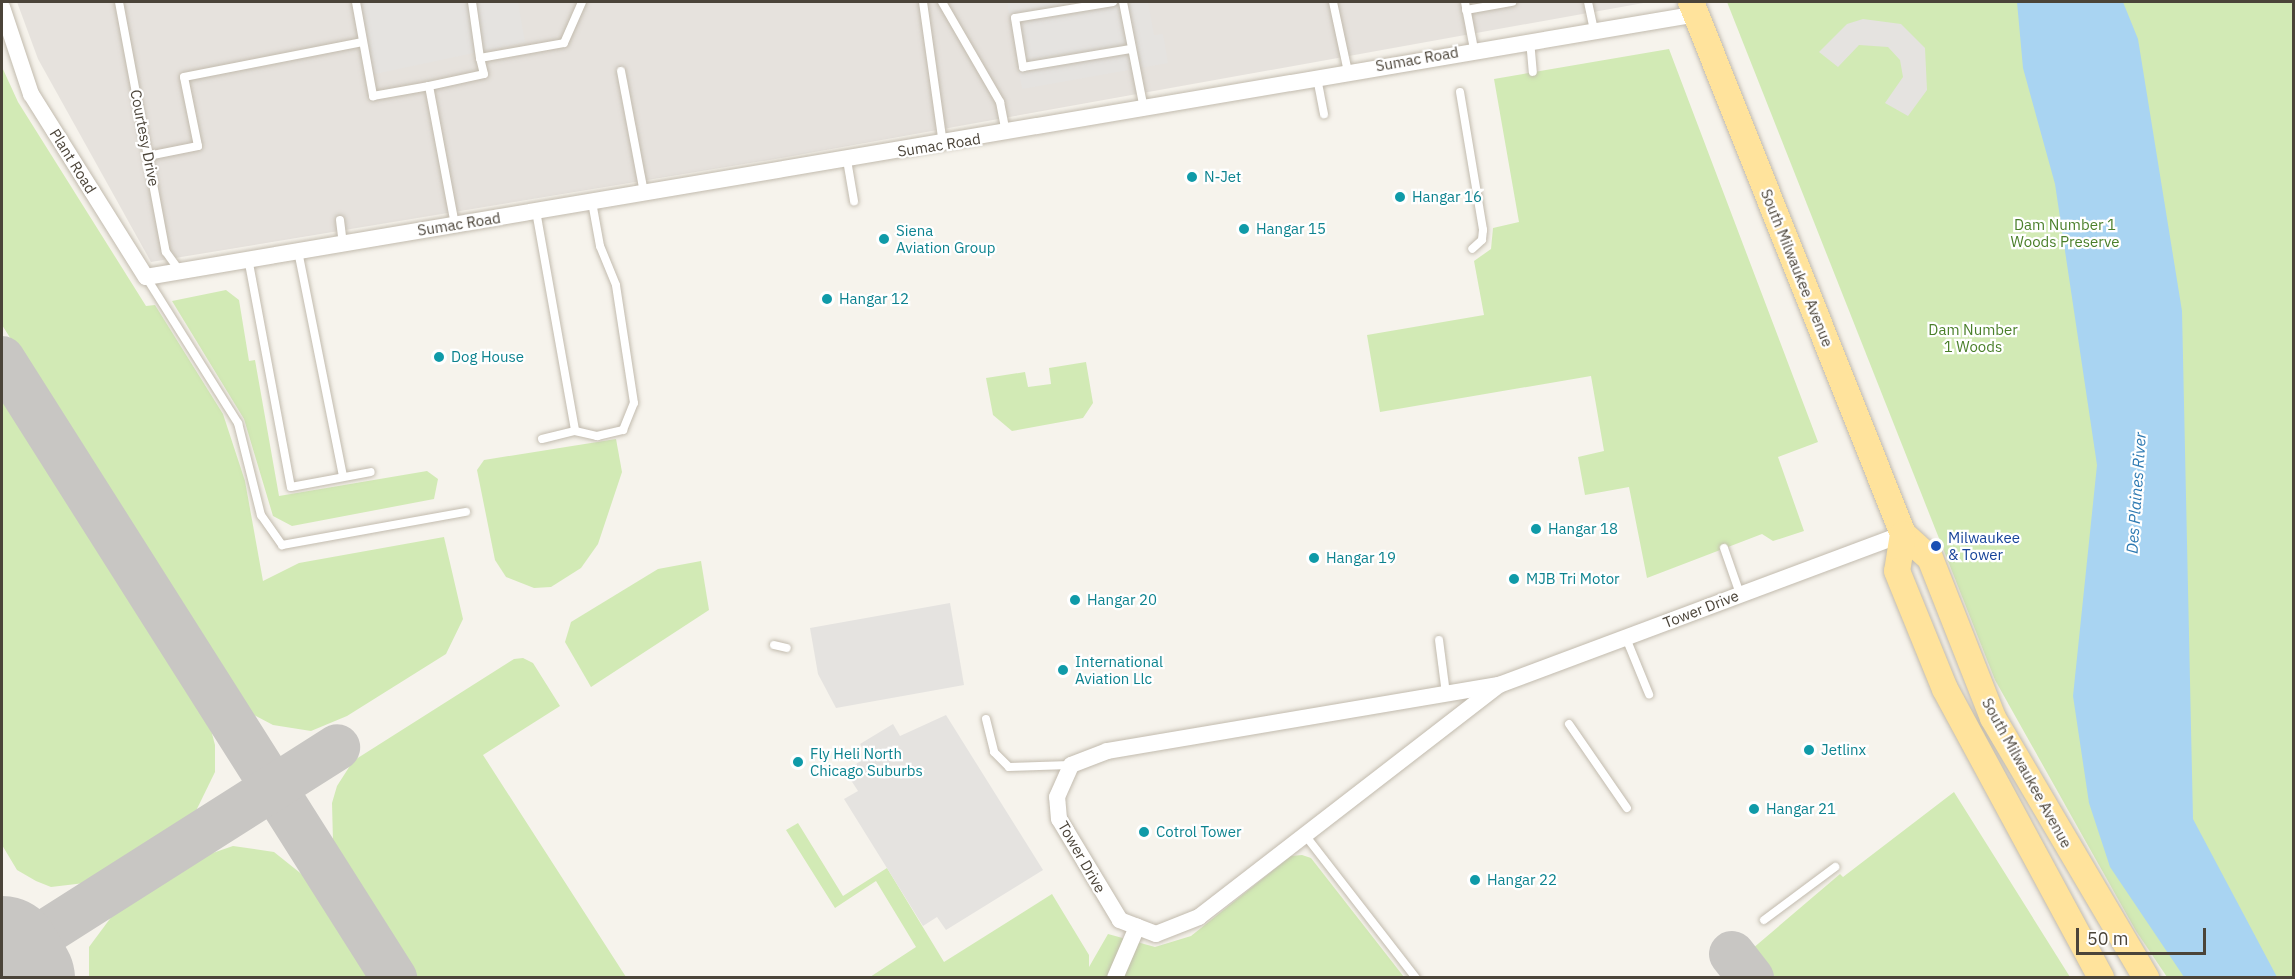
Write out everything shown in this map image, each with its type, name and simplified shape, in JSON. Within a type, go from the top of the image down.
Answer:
[{"type":"main road","name":"South Milwaukee Avenue","points":[[1694,8],[1903,534],[1930,558],[1993,718],[2146,978]]},
{"type":"main road","points":[[1903,534],[1897,571],[1945,689],[2101,978]]},
{"type":"street","name":"Plant Road","points":[[2,7],[31,94],[146,277]]},
{"type":"street","name":"Sumac Road","points":[[179,270],[943,145],[1474,49],[1594,30],[1694,8]]},
{"type":"street","points":[[146,277],[179,270]]},
{"type":"street","name":"Tower Drive","points":[[1499,685],[1199,917],[1156,934],[1120,920],[1059,819],[1057,797],[1071,765],[1107,751],[1499,685],[1903,534]]},
{"type":"street","points":[[1115,978],[1137,927]]},
{"type":"lane","name":"Courtesy Drive","points":[[119,2],[166,252],[179,270]]},
{"type":"lane","points":[[356,2],[373,96],[484,74],[472,2]]},
{"type":"lane","points":[[480,58],[564,43],[582,2]]},
{"type":"lane","points":[[923,2],[943,145]]},
{"type":"lane","points":[[942,2],[1000,102],[1006,134]]},
{"type":"lane","points":[[1113,2],[1015,18],[1023,67],[1131,49]]},
{"type":"lane","points":[[1123,2],[1144,110]]},
{"type":"lane","points":[[1333,2],[1347,72]]},
{"type":"lane","points":[[1474,49],[1466,6],[1512,2]]},
{"type":"lane","points":[[1588,2],[1594,30]]},
{"type":"lane","points":[[1530,40],[1533,72]]},
{"type":"lane","points":[[148,156],[198,146],[184,77],[363,42]]},
{"type":"lane","points":[[621,71],[644,194]]},
{"type":"lane","points":[[1317,78],[1324,114]]},
{"type":"lane","points":[[429,86],[455,225]]},
{"type":"lane","points":[[1461,92],[1483,230],[1482,240],[1472,249]]},
{"type":"lane","points":[[847,160],[854,201]]},
{"type":"lane","points":[[542,439],[575,431],[597,436],[623,430],[634,402],[616,285],[600,246],[592,202]]},
{"type":"lane","points":[[537,211],[575,431]]},
{"type":"lane","points":[[339,220],[343,243]]},
{"type":"lane","points":[[298,250],[343,477]]},
{"type":"lane","points":[[248,258],[291,487],[370,472]]},
{"type":"lane","points":[[146,277],[238,423],[261,515],[282,545],[466,512]]},
{"type":"lane","points":[[1724,548],[1740,594]]},
{"type":"lane","points":[[1626,638],[1649,694]]},
{"type":"lane","points":[[1439,640],[1446,694]]},
{"type":"lane","points":[[774,645],[788,648]]},
{"type":"lane","points":[[986,719],[994,752],[1009,767],[1071,765]]},
{"type":"lane","points":[[1569,724],[1627,808]]},
{"type":"lane","points":[[1305,835],[1416,978]]},
{"type":"lane","points":[[1764,920],[1835,867]]},
{"type":"shaded area","points":[[17,2],[1649,2],[787,157],[151,262],[38,59]]},
{"type":"shaded area","points":[[356,2],[518,2],[525,42],[370,75]]},
{"type":"shaded area","points":[[1007,2],[1148,2],[1154,35],[1163,34],[1168,63],[1022,89]]},
{"type":"shaded area","points":[[1863,19],[1901,24],[1925,48],[1927,90],[1908,116],[1885,103],[1903,77],[1900,60],[1888,47],[1859,45],[1838,67],[1819,52],[1847,24]]},
{"type":"shaded area","points":[[950,603],[964,685],[836,708],[818,674],[810,628]]},
{"type":"shaded area","points":[[946,715],[1043,870],[946,930],[937,917],[923,926],[844,799],[858,791],[845,771],[867,757],[860,744],[893,724],[900,736]]},
{"type":"green space","name":"Dam Number 1 Woods Preserve","points":[[1727,2],[2293,2],[2293,977],[2167,977],[2136,931],[1995,680]]},
{"type":"green space","points":[[1669,49],[1818,442],[1778,457],[1804,531],[1773,541],[1762,534],[1647,578],[1629,487],[1585,495],[1578,457],[1604,451],[1591,376],[1380,412],[1367,335],[1484,315],[1474,261],[1491,249],[1493,228],[1519,222],[1494,79]]},
{"type":"green space","points":[[2,67],[18,102],[146,306],[155,305],[223,414],[245,481],[263,581],[299,563],[444,537],[463,619],[446,654],[347,716],[311,731],[273,725],[254,715],[236,695],[2,325]]},
{"type":"green space","points":[[226,290],[239,300],[249,361],[255,360],[279,496],[427,471],[438,479],[434,499],[292,526],[273,516],[244,419],[172,301]]},
{"type":"green space","points":[[1086,362],[1093,403],[1083,418],[1012,431],[993,415],[986,378],[1025,372],[1028,387],[1051,384],[1049,368]]},
{"type":"green space","points":[[2,396],[209,722],[215,745],[215,772],[193,817],[93,882],[51,887],[36,881],[17,870],[2,845]]},
{"type":"green space","points":[[616,439],[622,472],[598,544],[581,568],[551,587],[534,588],[506,577],[495,560],[477,470],[484,460]]},
{"type":"green space","points":[[701,561],[709,610],[591,687],[565,642],[571,622],[658,569]]},
{"type":"green space","points":[[523,658],[533,663],[560,706],[483,755],[626,977],[416,977],[333,842],[332,803],[337,786],[353,761],[514,659]]},
{"type":"green space","points":[[1954,792],[2070,977],[1774,977],[1752,949],[1840,874],[1843,877]]},
{"type":"green space","points":[[798,823],[843,896],[887,868],[944,962],[1052,894],[1089,955],[1089,967],[1108,934],[1155,947],[1191,936],[1291,856],[1302,855],[1311,858],[1404,977],[870,977],[916,947],[876,881],[835,908],[786,830]]},
{"type":"green space","points":[[233,846],[274,852],[309,880],[371,977],[89,977],[89,947],[115,912],[201,857]]},
{"type":"water","name":"Des Plaines River","points":[[2017,2],[2123,2],[2138,39],[2182,311],[2193,819],[2277,977],[2184,977],[2110,867],[2089,803],[2073,696],[2097,465],[2055,184],[2023,68]]},
{"type":"taxiway","points":[[2,359],[394,978]]},
{"type":"taxiway","points":[[2,960],[337,747]]},
{"type":"taxiway","points":[[1732,954],[1751,978]]},
{"type":"runway","points":[[2,954],[16,978]]},
{"type":"place","name":"N-Jet","points":[[1192,177]]},
{"type":"place","name":"Hangar 16","points":[[1400,197]]},
{"type":"place","name":"Hangar 15","points":[[1244,229]]},
{"type":"place","name":"Siena Aviation Group","points":[[884,239]]},
{"type":"place","name":"Hangar 12","points":[[827,299]]},
{"type":"place","name":"Dog House","points":[[439,357]]},
{"type":"place","name":"Hangar 18","points":[[1536,529]]},
{"type":"place","name":"Milwaukee & Tower","points":[[1936,546]]},
{"type":"place","name":"Hangar 19","points":[[1314,558]]},
{"type":"place","name":"MJB Tri Motor","points":[[1514,579]]},
{"type":"place","name":"Hangar 20","points":[[1075,600]]},
{"type":"place","name":"International Aviation Llc","points":[[1063,670]]},
{"type":"place","name":"Jetlinx","points":[[1809,750]]},
{"type":"place","name":"Fly Heli North Chicago Suburbs","points":[[798,762]]},
{"type":"place","name":"Hangar 21","points":[[1754,809]]},
{"type":"place","name":"Cotrol Tower","points":[[1144,832]]},
{"type":"place","name":"Hangar 22","points":[[1475,880]]},
{"type":"park label","name":"Dam Number 1 Woods","points":[[1973,338]]}]
